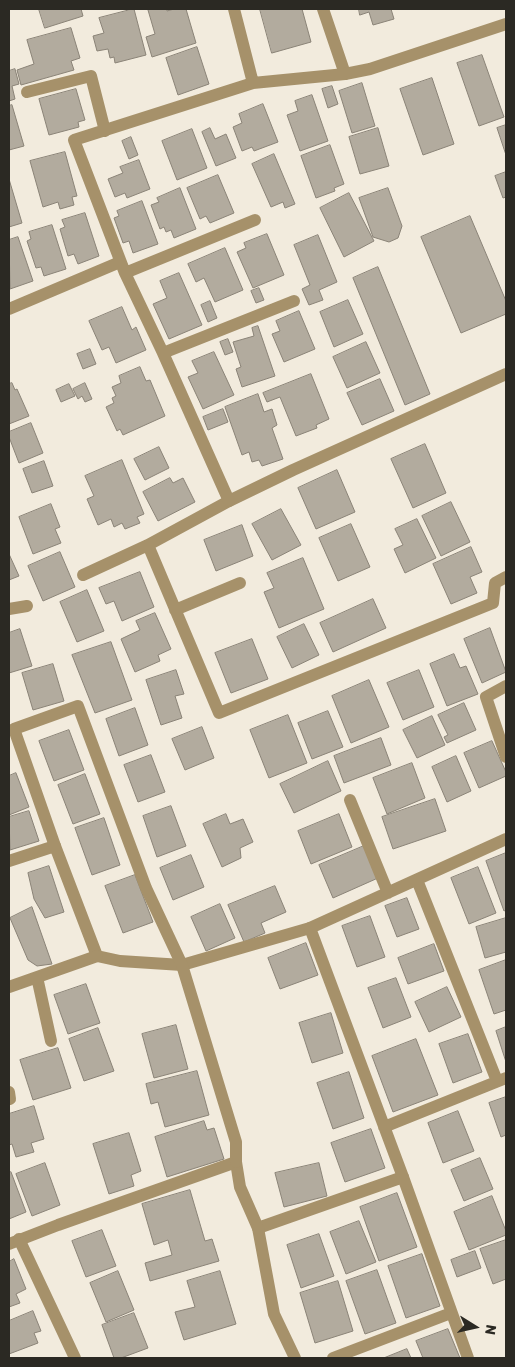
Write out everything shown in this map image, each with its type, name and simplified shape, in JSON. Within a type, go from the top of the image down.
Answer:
[{"type":"street","points":[[234,9],[253,83]]},
{"type":"street","points":[[323,9],[345,74]]},
{"type":"street","points":[[229,501],[163,353],[122,267],[74,140],[253,83],[345,74],[370,69],[506,24]]},
{"type":"street","points":[[27,92],[91,76],[105,131]]},
{"type":"street","points":[[9,309],[255,220]]},
{"type":"street","points":[[163,353],[294,301]]},
{"type":"street","points":[[83,575],[148,545],[229,501],[302,466],[506,374]]},
{"type":"street","points":[[148,545],[219,713],[493,603],[495,583],[506,577]]},
{"type":"street","points":[[175,610],[240,583]]},
{"type":"street","points":[[9,609],[27,606]]},
{"type":"street","points":[[506,686],[486,697],[506,757]]},
{"type":"street","points":[[97,956],[14,729],[78,706],[146,888],[182,965],[236,1142],[236,1162],[240,1187],[258,1228],[274,1314],[295,1358]]},
{"type":"street","points":[[350,800],[388,893]]},
{"type":"street","points":[[9,987],[97,956],[120,961],[182,965],[310,928],[506,840]]},
{"type":"street","points":[[9,861],[56,846]]},
{"type":"street","points":[[384,1127],[502,1080],[417,880]]},
{"type":"street","points":[[310,928],[468,1358]]},
{"type":"street","points":[[37,977],[50,1041]]},
{"type":"street","points":[[74,1358],[14,1242],[236,1162]]},
{"type":"street","points":[[258,1228],[403,1177]]},
{"type":"street","points":[[333,1358],[451,1313]]},
{"type":"building","points":[[39,9],[81,9],[83,16],[45,28]]},
{"type":"building","points":[[134,9],[146,55],[115,63],[114,57],[110,58],[108,49],[97,51],[93,36],[104,33],[99,18]]},
{"type":"building","points":[[167,9],[167,11],[186,9],[196,43],[152,57],[146,37],[155,34],[148,10]]},
{"type":"building","points":[[260,9],[302,9],[311,42],[272,53]]},
{"type":"building","points":[[359,9],[391,9],[394,19],[373,25],[369,12],[360,15]]},
{"type":"building","points":[[71,28],[80,58],[71,61],[74,70],[21,85],[17,70],[34,64],[27,40]]},
{"type":"building","points":[[197,47],[209,84],[178,95],[166,58]]},
{"type":"building","points":[[482,55],[504,117],[479,126],[457,63]]},
{"type":"building","points":[[15,69],[19,84],[12,86],[15,99],[9,101],[9,71]]},
{"type":"building","points":[[432,78],[454,144],[423,155],[400,89]]},
{"type":"building","points":[[362,83],[375,126],[352,133],[339,91]]},
{"type":"building","points":[[332,86],[338,104],[328,108],[322,89]]},
{"type":"building","points":[[76,89],[85,120],[78,122],[79,127],[49,135],[39,99]]},
{"type":"building","points":[[312,95],[328,141],[300,151],[287,115],[298,111],[295,101]]},
{"type":"building","points":[[263,104],[278,142],[254,151],[252,147],[242,151],[233,127],[242,123],[239,114]]},
{"type":"building","points":[[12,105],[24,146],[9,150],[9,106]]},
{"type":"building","points":[[506,125],[506,155],[497,128]]},
{"type":"building","points":[[210,128],[215,139],[226,134],[236,158],[216,166],[202,132]]},
{"type":"building","points":[[378,128],[389,166],[360,174],[349,137]]},
{"type":"building","points":[[192,129],[207,168],[177,180],[162,141]]},
{"type":"building","points":[[131,137],[138,155],[129,159],[122,141]]},
{"type":"building","points":[[330,145],[344,184],[334,188],[335,191],[316,198],[301,156]]},
{"type":"building","points":[[65,152],[77,196],[72,197],[74,205],[60,209],[58,202],[43,207],[30,161]]},
{"type":"building","points":[[274,154],[295,204],[285,208],[283,202],[271,207],[252,164]]},
{"type":"building","points":[[139,160],[150,189],[127,198],[125,193],[115,197],[108,179],[123,173],[120,167]]},
{"type":"building","points":[[506,172],[506,197],[503,198],[495,176]]},
{"type":"building","points":[[218,175],[234,213],[210,223],[206,216],[200,219],[187,188]]},
{"type":"building","points":[[9,179],[22,223],[9,227]]},
{"type":"building","points":[[180,188],[196,229],[174,238],[171,230],[166,232],[164,227],[160,229],[151,205],[159,202],[157,198]]},
{"type":"building","points":[[388,188],[402,226],[398,238],[389,242],[373,237],[359,198]]},
{"type":"building","points":[[349,193],[374,241],[344,257],[320,208]]},
{"type":"building","points":[[142,201],[158,244],[133,253],[129,241],[123,243],[114,218],[119,216],[117,211]]},
{"type":"building","points":[[85,213],[99,256],[78,264],[74,254],[68,256],[60,229],[65,227],[62,220]]},
{"type":"building","points":[[470,216],[506,301],[506,314],[461,333],[421,237]]},
{"type":"building","points":[[52,225],[66,269],[44,276],[41,267],[36,268],[27,241],[31,239],[29,232]]},
{"type":"building","points":[[267,234],[284,275],[253,288],[237,252],[246,248],[244,243]]},
{"type":"building","points":[[318,235],[337,282],[319,290],[323,300],[309,305],[302,289],[310,285],[294,245]]},
{"type":"building","points":[[18,237],[33,281],[10,289],[9,240]]},
{"type":"building","points":[[225,248],[243,290],[215,302],[204,278],[196,282],[188,264]]},
{"type":"building","points":[[378,267],[430,394],[405,405],[353,278]]},
{"type":"building","points":[[179,273],[202,325],[169,339],[153,304],[167,298],[160,281]]},
{"type":"building","points":[[259,288],[264,300],[256,303],[251,291]]},
{"type":"building","points":[[348,300],[363,334],[334,347],[320,312]]},
{"type":"building","points":[[210,301],[217,318],[208,322],[201,305]]},
{"type":"building","points":[[122,307],[132,330],[136,327],[146,350],[116,363],[109,347],[102,350],[89,321]]},
{"type":"building","points":[[299,311],[315,349],[284,362],[272,334],[280,331],[276,321]]},
{"type":"building","points":[[258,326],[275,376],[242,387],[236,369],[241,367],[233,342],[254,336],[252,328]]},
{"type":"building","points":[[228,339],[233,352],[225,355],[220,342]]},
{"type":"building","points":[[366,342],[380,373],[347,388],[333,357]]},
{"type":"building","points":[[90,349],[96,364],[83,369],[77,354]]},
{"type":"building","points":[[214,352],[234,395],[203,409],[188,377],[198,373],[192,361]]},
{"type":"building","points":[[140,367],[146,381],[150,380],[165,416],[123,435],[120,429],[117,431],[106,407],[114,403],[112,398],[116,396],[112,387],[121,383],[119,376]]},
{"type":"building","points":[[311,374],[329,419],[316,425],[317,428],[296,436],[280,397],[267,402],[263,393]]},
{"type":"building","points":[[380,379],[394,411],[362,425],[347,393]]},
{"type":"building","points":[[12,383],[15,390],[17,389],[29,416],[9,424],[9,384]]},
{"type":"building","points":[[85,383],[92,399],[85,402],[82,396],[78,399],[73,389]]},
{"type":"building","points":[[69,384],[75,396],[61,402],[56,390]]},
{"type":"building","points":[[258,394],[264,412],[272,409],[277,425],[272,428],[283,459],[262,466],[259,460],[252,462],[249,452],[242,455],[225,407]]},
{"type":"building","points":[[223,409],[228,422],[208,430],[203,417]]},
{"type":"building","points":[[31,423],[43,453],[19,463],[9,437],[9,432]]},
{"type":"building","points":[[425,444],[446,493],[413,508],[391,459]]},
{"type":"building","points":[[159,447],[169,468],[145,480],[134,459]]},
{"type":"building","points":[[122,460],[144,514],[137,517],[140,523],[125,529],[122,523],[114,527],[111,519],[98,525],[87,499],[94,496],[85,476]]},
{"type":"building","points":[[44,461],[53,486],[32,493],[23,469]]},
{"type":"building","points":[[337,470],[355,512],[316,529],[298,488]]},
{"type":"building","points":[[170,478],[173,483],[183,478],[195,502],[158,521],[143,492]]},
{"type":"building","points":[[451,502],[470,542],[441,556],[422,516]]},
{"type":"building","points":[[51,504],[60,527],[55,529],[61,543],[33,554],[19,517]]},
{"type":"building","points":[[281,509],[301,545],[272,560],[252,524]]},
{"type":"building","points":[[417,519],[436,558],[405,573],[394,549],[403,545],[395,529]]},
{"type":"building","points":[[351,524],[370,567],[338,581],[319,538]]},
{"type":"building","points":[[242,525],[253,556],[216,571],[204,540]]},
{"type":"building","points":[[471,547],[482,572],[470,577],[477,593],[451,604],[433,564]]},
{"type":"building","points":[[60,552],[75,587],[43,601],[28,566]]},
{"type":"building","points":[[9,554],[19,576],[9,580]]},
{"type":"building","points":[[303,558],[324,609],[279,628],[264,592],[274,588],[267,573]]},
{"type":"building","points":[[140,572],[154,607],[122,621],[114,601],[106,604],[99,588]]},
{"type":"building","points":[[87,590],[104,631],[77,642],[60,602]]},
{"type":"building","points":[[373,599],[386,628],[333,652],[320,623]]},
{"type":"building","points":[[155,613],[171,649],[158,655],[160,661],[135,672],[121,639],[140,630],[136,621]]},
{"type":"building","points":[[304,624],[319,655],[292,668],[277,637]]},
{"type":"building","points":[[490,628],[506,672],[482,683],[464,639]]},
{"type":"building","points":[[20,629],[32,666],[9,673],[9,633]]},
{"type":"building","points":[[252,639],[268,679],[231,693],[215,653]]},
{"type":"building","points":[[111,642],[132,700],[95,713],[72,655]]},
{"type":"building","points":[[454,654],[460,668],[466,666],[478,694],[447,706],[430,664]]},
{"type":"building","points":[[53,664],[64,701],[33,710],[22,673]]},
{"type":"building","points":[[176,670],[184,694],[175,696],[182,718],[161,725],[146,680]]},
{"type":"building","points":[[419,670],[434,707],[403,720],[387,683]]},
{"type":"building","points":[[369,680],[389,727],[351,743],[332,696]]},
{"type":"building","points":[[464,703],[476,730],[447,743],[444,737],[448,735],[438,715]]},
{"type":"building","points":[[135,708],[148,745],[119,756],[106,719]]},
{"type":"building","points":[[328,711],[343,747],[312,759],[298,723]]},
{"type":"building","points":[[288,715],[307,763],[269,778],[250,730]]},
{"type":"building","points":[[432,716],[445,745],[417,758],[403,730]]},
{"type":"building","points":[[202,727],[214,758],[185,770],[172,739]]},
{"type":"building","points":[[69,730],[84,770],[54,781],[39,741]]},
{"type":"building","points":[[381,738],[391,765],[344,783],[334,756]]},
{"type":"building","points":[[492,741],[506,776],[479,788],[464,753]]},
{"type":"building","points":[[151,755],[165,792],[138,802],[124,765]]},
{"type":"building","points":[[456,756],[471,791],[447,802],[432,767]]},
{"type":"building","points":[[328,761],[341,791],[294,813],[280,784]]},
{"type":"building","points":[[412,763],[425,798],[387,814],[373,778]]},
{"type":"building","points":[[16,773],[29,807],[9,815],[9,776]]},
{"type":"building","points":[[85,774],[100,814],[73,824],[58,785]]},
{"type":"building","points":[[435,799],[446,831],[393,849],[382,817]]},
{"type":"building","points":[[171,806],[186,846],[157,857],[143,816]]},
{"type":"building","points":[[29,811],[39,841],[10,850],[9,817]]},
{"type":"building","points":[[226,814],[230,824],[243,819],[253,842],[240,848],[241,858],[222,867],[203,824]]},
{"type":"building","points":[[339,814],[352,847],[311,864],[298,831]]},
{"type":"building","points":[[104,818],[120,865],[92,875],[75,828]]},
{"type":"building","points":[[364,846],[378,878],[333,898],[319,865]]},
{"type":"building","points":[[506,853],[506,910],[504,911],[486,861]]},
{"type":"building","points":[[191,855],[204,887],[173,900],[160,868]]},
{"type":"building","points":[[49,866],[64,912],[45,918],[34,899],[28,873]]},
{"type":"building","points":[[478,867],[496,913],[469,924],[451,878]]},
{"type":"building","points":[[135,875],[153,922],[123,933],[105,886]]},
{"type":"building","points":[[275,886],[286,912],[261,923],[265,933],[244,942],[228,905]]},
{"type":"building","points":[[407,898],[419,929],[397,937],[385,906]]},
{"type":"building","points":[[220,904],[235,938],[206,951],[191,917]]},
{"type":"building","points":[[32,907],[52,964],[37,966],[28,960],[10,918]]},
{"type":"building","points":[[370,916],[385,957],[357,967],[342,926]]},
{"type":"building","points":[[506,918],[506,952],[485,958],[476,927]]},
{"type":"building","points":[[306,943],[318,975],[280,989],[268,958]]},
{"type":"building","points":[[434,944],[444,971],[408,984],[398,958]]},
{"type":"building","points":[[506,960],[506,1010],[494,1014],[479,970]]},
{"type":"building","points":[[396,978],[411,1017],[383,1028],[368,988]]},
{"type":"building","points":[[86,984],[100,1023],[68,1034],[54,995]]},
{"type":"building","points":[[447,987],[461,1017],[429,1032],[415,1002]]},
{"type":"building","points":[[331,1013],[343,1053],[312,1063],[299,1023]]},
{"type":"building","points":[[176,1025],[188,1069],[154,1078],[142,1034]]},
{"type":"building","points":[[506,1027],[506,1062],[496,1031]]},
{"type":"building","points":[[98,1028],[114,1071],[84,1081],[69,1039]]},
{"type":"building","points":[[468,1034],[482,1072],[453,1083],[439,1044]]},
{"type":"building","points":[[416,1039],[438,1095],[393,1112],[372,1056]]},
{"type":"building","points":[[58,1048],[71,1088],[33,1100],[20,1060]]},
{"type":"building","points":[[197,1071],[209,1115],[165,1127],[158,1102],[151,1104],[146,1084]]},
{"type":"building","points":[[349,1072],[364,1118],[333,1129],[317,1083]]},
{"type":"building","points":[[506,1097],[506,1135],[501,1137],[489,1103]]},
{"type":"building","points":[[34,1106],[44,1139],[31,1143],[34,1152],[16,1157],[12,1144],[9,1145],[9,1114]]},
{"type":"building","points":[[458,1111],[474,1151],[443,1163],[428,1123]]},
{"type":"building","points":[[204,1121],[207,1130],[214,1128],[224,1159],[167,1177],[155,1137]]},
{"type":"building","points":[[371,1129],[385,1168],[345,1182],[331,1143]]},
{"type":"building","points":[[129,1133],[141,1171],[131,1175],[134,1186],[109,1194],[93,1144]]},
{"type":"building","points":[[480,1158],[493,1189],[464,1201],[451,1170]]},
{"type":"building","points":[[45,1163],[60,1205],[32,1216],[16,1174]]},
{"type":"building","points":[[319,1163],[327,1196],[284,1207],[275,1173]]},
{"type":"building","points":[[11,1172],[26,1212],[9,1219],[9,1173]]},
{"type":"building","points":[[190,1190],[205,1241],[212,1239],[219,1261],[150,1281],[145,1263],[172,1255],[168,1240],[154,1245],[142,1204]]},
{"type":"building","points":[[397,1193],[417,1247],[379,1261],[360,1207]]},
{"type":"building","points":[[492,1196],[506,1235],[469,1250],[454,1212]]},
{"type":"building","points":[[359,1221],[376,1262],[346,1274],[330,1232]]},
{"type":"building","points":[[102,1230],[116,1266],[86,1277],[72,1241]]},
{"type":"building","points":[[319,1234],[334,1276],[301,1288],[287,1245]]},
{"type":"building","points":[[506,1240],[506,1279],[493,1284],[480,1249]]},
{"type":"building","points":[[475,1251],[481,1268],[457,1277],[451,1260]]},
{"type":"building","points":[[422,1254],[440,1306],[406,1318],[388,1266]]},
{"type":"building","points":[[14,1259],[26,1289],[16,1294],[20,1303],[9,1307],[9,1262]]},
{"type":"building","points":[[377,1270],[396,1323],[365,1334],[346,1281]]},
{"type":"building","points":[[118,1271],[134,1310],[106,1322],[90,1283]]},
{"type":"building","points":[[220,1271],[236,1324],[184,1340],[175,1312],[195,1307],[187,1281]]},
{"type":"building","points":[[338,1281],[353,1331],[315,1343],[300,1293]]},
{"type":"building","points":[[33,1311],[41,1331],[34,1333],[38,1343],[9,1354],[9,1321]]},
{"type":"building","points":[[134,1313],[148,1348],[121,1358],[114,1358],[102,1325]]},
{"type":"building","points":[[448,1329],[460,1358],[423,1358],[416,1341]]},
{"type":"building","points":[[407,1349],[411,1358],[384,1358]]}]
